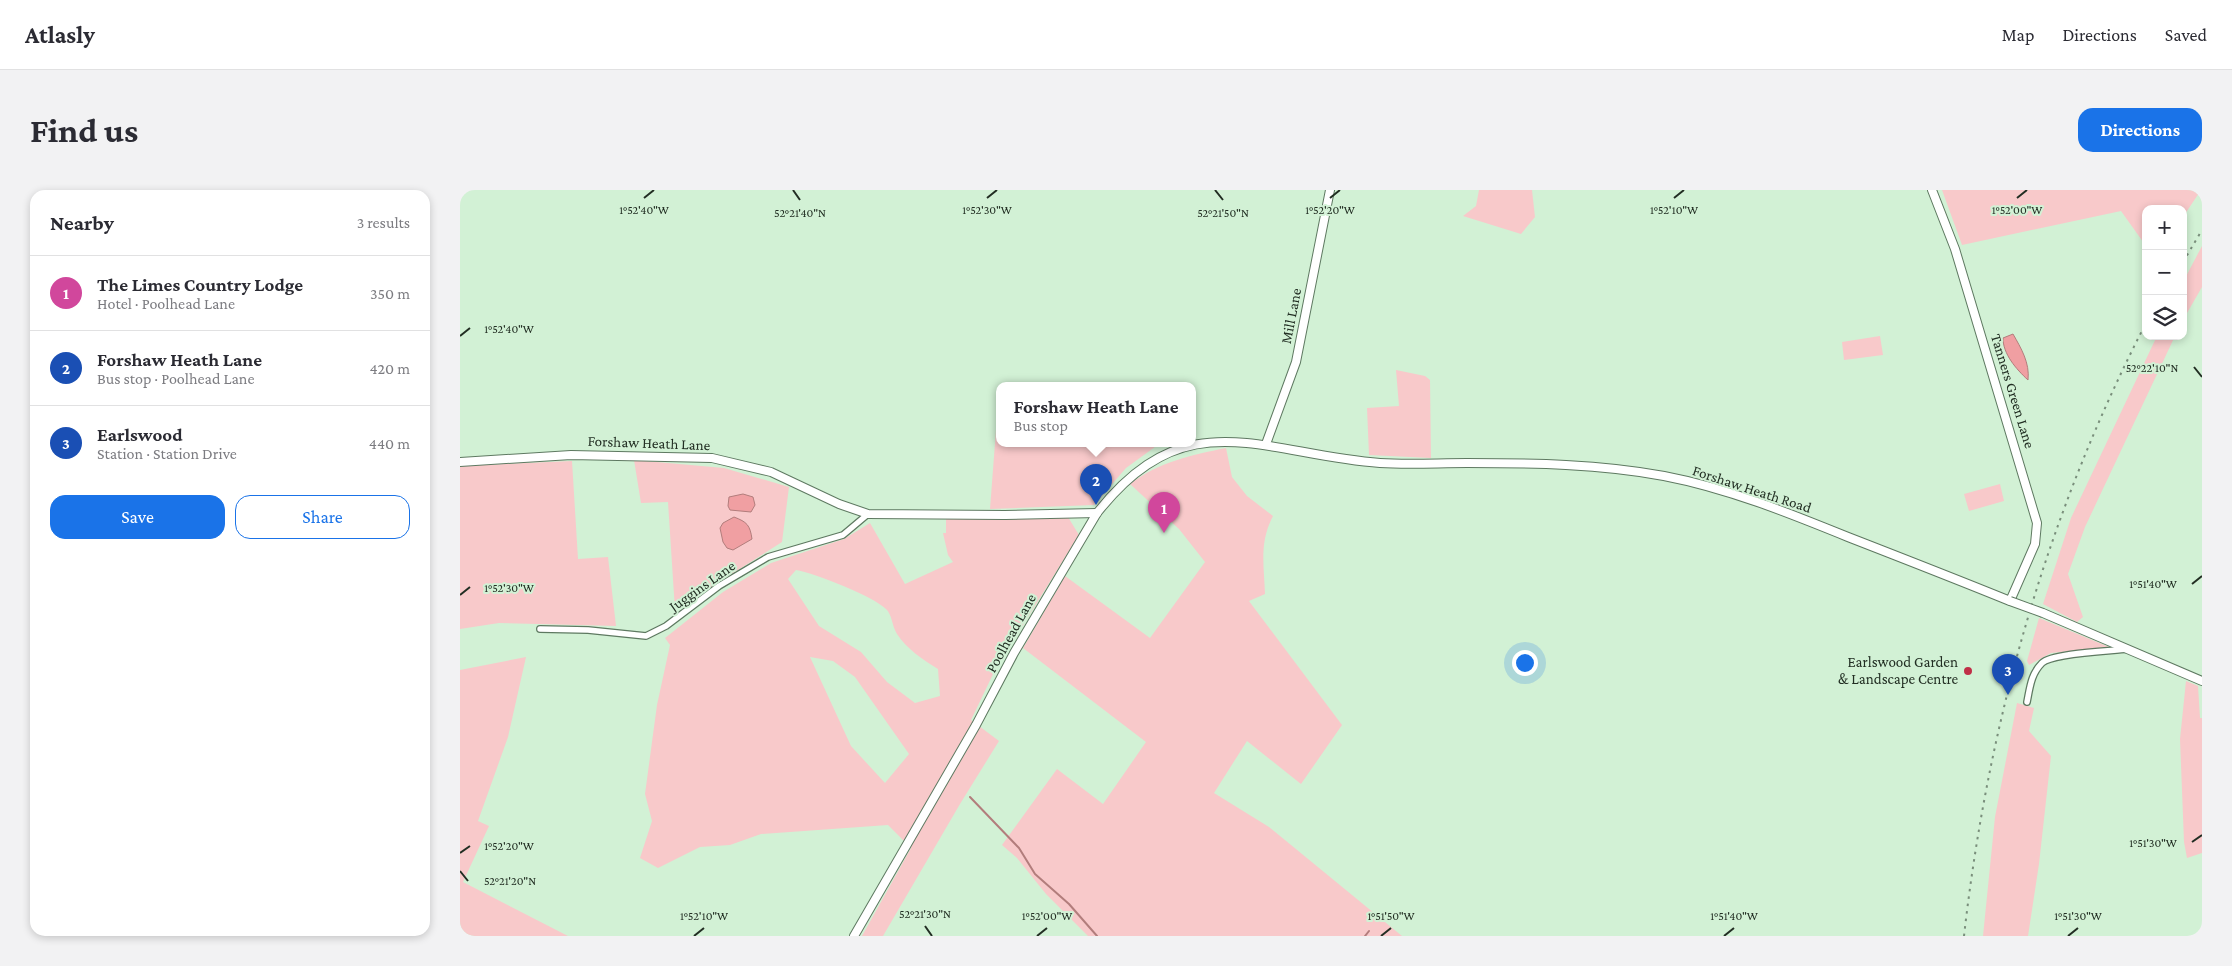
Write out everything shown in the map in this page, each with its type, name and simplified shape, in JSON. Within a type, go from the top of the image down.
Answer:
[{"type":"street","name":"Mill Lane","points":[[1266,444],[1296,362],[1330,190]]},
{"type":"street","name":"Tanners Green Lane","points":[[1932,190],[1955,249],[2037,523],[2035,544],[2010,601]]},
{"type":"street","name":"Poolhead Lane","points":[[1196,444],[1239,442],[1266,444]]},
{"type":"street","name":"Forshaw Heath Road","points":[[1266,444],[1369,462],[1582,466],[1664,476],[1718,489],[1778,510],[2044,613],[2202,680]]},
{"type":"street","name":"Poolhead Lane","points":[[854,936],[976,725],[1014,652],[1096,513],[1125,480],[1145,464],[1171,451],[1184,447]]},
{"type":"street","name":"Forshaw Heath Lane","points":[[460,462],[571,455],[712,458],[771,472],[839,504],[868,514],[1005,515],[1096,513]]},
{"type":"street","name":"Juggins Lane","points":[[540,629],[588,630],[646,636],[666,626],[719,586],[768,557],[843,535],[868,514]]},
{"type":"street","points":[[2027,702],[2032,677],[2044,661],[2062,655],[2130,649]]},
{"type":"shaded area","points":[[1479,190],[1532,190],[1535,217],[1521,234],[1463,216],[1476,206]]},
{"type":"shaded area","points":[[1942,190],[2201,190],[2187,211],[2187,205],[2142,205],[2142,240],[2121,211],[1962,245]]},
{"type":"shaded area","points":[[2202,246],[2202,287],[2187,313],[2187,295],[2187,274]]},
{"type":"shaded area","points":[[2013,334],[2022,350],[2028,368],[2028,380],[2015,366],[2005,350],[2003,338]]},
{"type":"shaded area","points":[[1880,336],[1883,355],[1844,360],[1842,342]]},
{"type":"shaded area","points":[[2155,340],[2173,340],[2085,527],[2068,574],[2083,617],[2077,622],[2043,604],[2071,518]]},
{"type":"shaded area","points":[[1396,370],[1425,376],[1430,380],[1431,458],[1369,455],[1367,408],[1399,406]]},
{"type":"shaded area","points":[[996,430],[996,447],[1155,447],[1126,468],[1094,505],[990,509]]},
{"type":"shaded area","points":[[1226,448],[1232,477],[1247,496],[1273,516],[1264,545],[1265,594],[1249,601],[1342,725],[1301,784],[1247,741],[1214,793],[1269,827],[1402,936],[1088,936],[1046,894],[1017,858],[1002,845],[1057,769],[1103,804],[1146,742],[1023,648],[1065,576],[1150,638],[1205,562],[1179,529],[1130,484],[1152,470],[1176,460]]},
{"type":"shaded area","points":[[634,460],[724,468],[789,487],[782,542],[675,610],[668,502],[641,503]]},
{"type":"shaded area","points":[[572,461],[578,559],[608,557],[616,626],[499,623],[460,629],[460,466]]},
{"type":"shaded area","points":[[2000,484],[2004,501],[1969,511],[1964,494]]},
{"type":"shaded area","points":[[743,494],[753,497],[755,505],[751,512],[730,510],[728,506],[729,497]]},
{"type":"shaded area","points":[[734,517],[747,525],[752,539],[733,550],[727,548],[723,542],[720,528],[723,523]]},
{"type":"shaded area","points":[[1068,517],[1079,535],[995,670],[971,720],[999,741],[883,936],[862,936],[911,848],[888,825],[761,834],[730,845],[700,847],[658,868],[640,858],[652,821],[645,794],[657,705],[670,645],[665,638],[723,592],[771,563],[844,539],[870,523],[905,584],[953,562],[948,555],[943,533],[946,533],[946,518]],"holes":[[[796,570],[843,586],[869,598],[886,609],[890,614],[895,631],[905,644],[938,669],[940,696],[915,703],[887,682],[861,652],[819,626],[788,579]],[[810,657],[833,661],[855,677],[909,754],[885,783],[851,746]]]},
{"type":"shaded area","points":[[2039,618],[2109,647],[2051,653],[2029,665],[2027,661]]},
{"type":"shaded area","points":[[526,657],[508,737],[478,821],[489,826],[463,882],[568,936],[460,936],[460,670]]},
{"type":"shaded area","points":[[2186,681],[2198,686],[2200,718],[2202,718],[2202,853],[2187,858],[2184,842],[2180,739]]},
{"type":"shaded area","points":[[2017,703],[2034,708],[2029,731],[2051,756],[2039,864],[2028,936],[1983,936],[1995,817]]},
{"type":"waterway","points":[[970,797],[1019,848],[1035,874],[1069,904],[1097,936]]},
{"type":"waterway","points":[[1365,936],[1369,931]]},
{"type":"railway","points":[[2187,255],[2202,230]]},
{"type":"railway","points":[[1964,936],[1975,856],[1989,777],[2006,699],[2027,621],[2051,545],[2079,469],[2111,395],[2142,331]]},
{"type":"place","name":"Forshaw Heath Lane","points":[[1096,505]]},
{"type":"place","name":"The Limes Country Lodge","points":[[1164,533]]},
{"type":"place","name":"Earlswood Garden & Landscape Centre","points":[[1968,671]]},
{"type":"place","name":"Earlswood","points":[[2008,695]]}]
